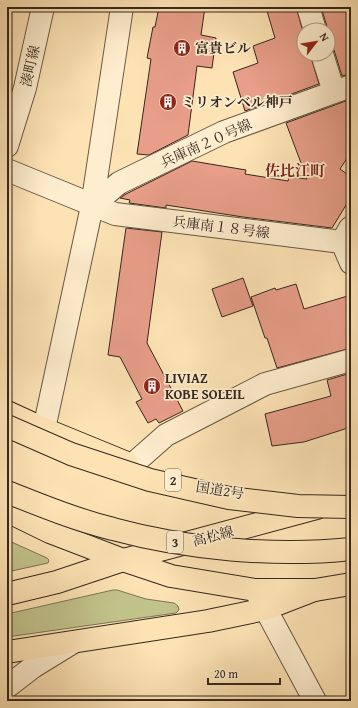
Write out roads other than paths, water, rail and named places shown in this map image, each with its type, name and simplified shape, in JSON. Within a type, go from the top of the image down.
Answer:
[{"type":"main road","name":"国道2号","points":[[7,412],[44,429],[132,465],[187,485],[274,499],[351,499]]},
{"type":"main road","points":[[7,426],[71,454],[150,480],[229,498],[298,506],[351,507]]},
{"type":"main road","name":"3","points":[[7,492],[50,509],[113,529],[167,541],[221,548],[274,551],[351,549]]},
{"type":"main road","name":"高松線","points":[[7,594],[57,582],[123,560],[351,499]]},
{"type":"main road","points":[[7,511],[50,532],[123,560],[171,576],[260,600]]},
{"type":"main road","points":[[7,652],[208,621],[260,600],[351,584]]},
{"type":"street","name":"湊町線","points":[[7,146],[26,88],[43,7]]},
{"type":"street","points":[[44,429],[92,206],[122,7]]},
{"type":"street","points":[[308,7],[313,22]]},
{"type":"street","points":[[327,62],[342,89]]},
{"type":"street","name":"兵庫南２０号線","points":[[92,206],[119,183],[224,132],[342,89]]},
{"type":"street","name":"兵庫南１８号線","points":[[7,170],[92,206],[115,214],[348,235]]},
{"type":"street","points":[[348,235],[351,263]]},
{"type":"street","points":[[132,465],[166,435],[265,384],[351,360]]},
{"type":"street","points":[[260,600],[315,701]]},
{"type":"street","points":[[7,687],[33,667],[72,643]]},
{"type":"place","name":"富貴ビル","points":[[182,48]]},
{"type":"place","name":"ミリオンベル神戸","points":[[168,102]]},
{"type":"place","name":"LIVIAZ KOBE SOLEIL","points":[[152,386]]},
{"type":"district","name":"佐比江町","points":[[295,171]]}]
